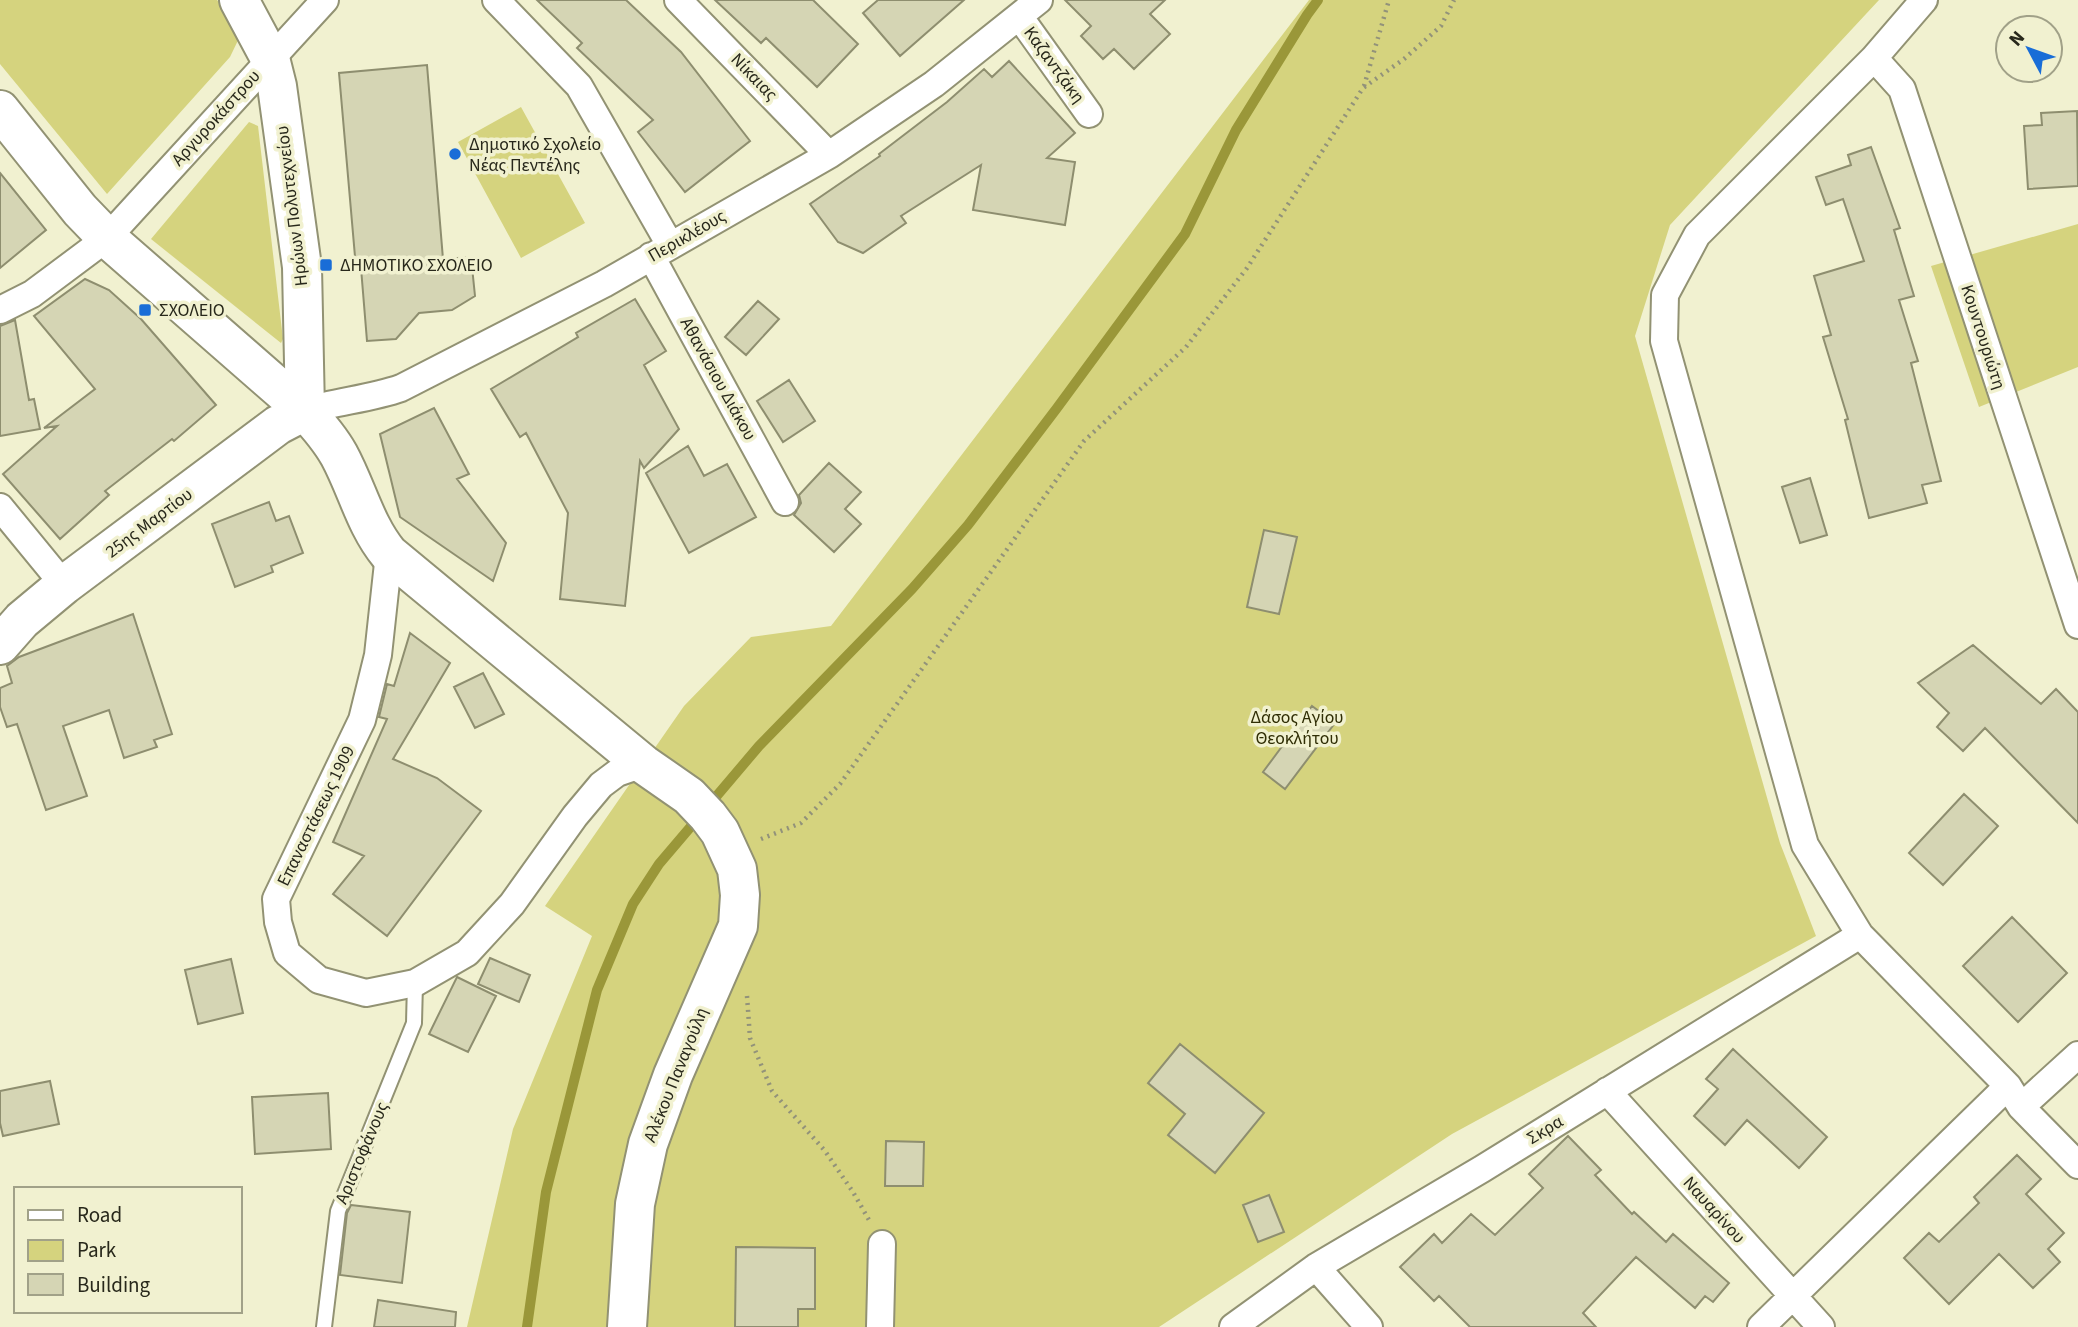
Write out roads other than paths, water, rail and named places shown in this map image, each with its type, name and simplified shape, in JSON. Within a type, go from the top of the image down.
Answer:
[{"type":"main road","name":"Ηρώων Πολυτεχνείου","points":[[239,0],[270,58],[277,86],[302,267],[305,411]]},
{"type":"main road","points":[[0,110],[80,210],[107,238],[305,411],[326,435],[339,456],[370,525],[389,554],[643,764]]},
{"type":"main road","name":"25ης Μαρτίου","points":[[0,645],[22,620],[64,585],[278,425],[305,411]]},
{"type":"main road","name":"Αλέκου Παναγούλη","points":[[627,1327],[635,1203],[648,1144],[673,1075],[738,926],[740,895],[737,869],[723,839],[708,816],[689,796],[643,764]]},
{"type":"street","name":"Αργυροκάστρου","points":[[0,310],[33,294],[107,238],[325,0]]},
{"type":"street","name":"Αθανάσιου Διάκου","points":[[496,0],[579,86],[785,502]]},
{"type":"street","name":"Νίκαιας","points":[[678,0],[829,155]]},
{"type":"street","points":[[1924,0],[1874,58],[1697,234],[1665,295],[1664,341],[1805,845],[1860,935],[2078,1164]]},
{"type":"street","name":"Περικλέους","points":[[305,411],[334,402],[378,396],[401,388],[604,284],[829,155],[934,84],[1029,8]]},
{"type":"street","name":"Καζαντζάκη","points":[[1029,8],[1089,114]]},
{"type":"street","name":"Κουντουριώτη","points":[[1874,58],[1902,89],[2078,625]]},
{"type":"street","points":[[0,507],[64,585]]},
{"type":"street","name":"Επαναστάσεως 1909","points":[[389,554],[378,655],[362,720],[276,899],[278,922],[287,953],[319,981],[366,993],[415,983],[467,953],[512,904],[575,816],[601,785],[617,774],[643,764]]},
{"type":"street","name":"Σκρα","points":[[1233,1327],[1316,1267],[1860,935]]},
{"type":"street","points":[[1761,1327],[2015,1096],[2078,1055]]},
{"type":"street","name":"Ναυαρίνου","points":[[1608,1091],[1821,1327]]},
{"type":"street","points":[[880,1327],[882,1244]]},
{"type":"street","points":[[1316,1267],[1369,1327]]},
{"type":"lane","name":"Αριστοφάνους","points":[[324,1327],[338,1210],[414,1023],[415,983]]},
{"type":"waterway","points":[[709,805],[759,746],[912,589],[968,525],[1057,408],[1185,234],[1236,130],[1318,0]]},
{"type":"waterway","points":[[527,1327],[546,1192],[597,990],[633,904],[659,864],[699,817]]},
{"type":"place","name":"Δημοτικό Σχολείο Νέας Πεντέλης","points":[[455,154]]},
{"type":"place","name":"ΔΗΜΟΤΙΚΟ ΣΧΟΛΕΙΟ","points":[[326,265]]},
{"type":"place","name":"ΣΧΟΛΕΙΟ","points":[[145,310]]},
{"type":"park label","name":"Δάσος Αγίου Θεοκλήτου","points":[[1297,727]]}]
